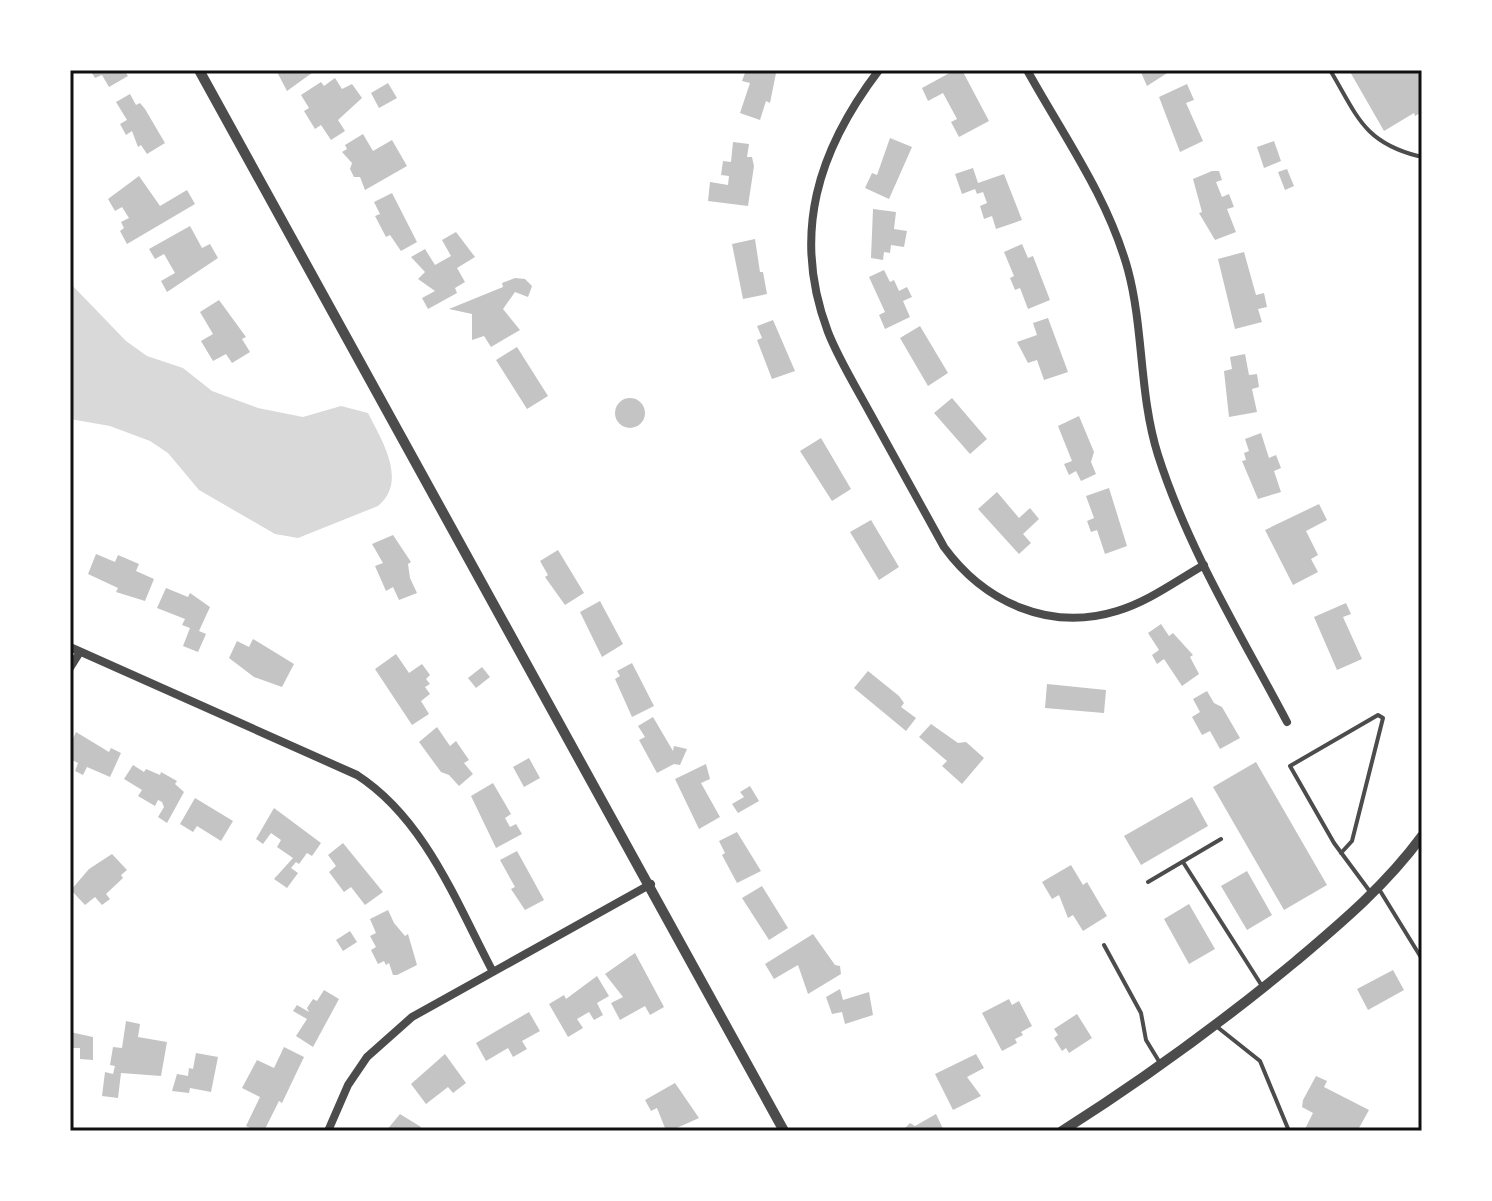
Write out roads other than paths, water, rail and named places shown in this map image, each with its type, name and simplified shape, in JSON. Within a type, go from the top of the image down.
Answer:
[{"type":"street","points":[[199,70],[651,884],[784,1131]]},
{"type":"street","points":[[879,70],[854,102],[825,159],[812,221],[815,289],[838,353],[944,547],[967,575],[994,596],[1030,612],[1068,618],[1094,617],[1137,604],[1204,565]]},
{"type":"street","points":[[1027,70],[1087,172],[1127,267],[1156,451],[1176,507],[1287,722]]},
{"type":"street","points":[[70,647],[357,775],[377,788],[401,810],[418,833],[493,972]]},
{"type":"street","points":[[70,668],[80,652]]},
{"type":"street","points":[[1062,1131],[1162,1065],[1263,988],[1376,892],[1422,836]]},
{"type":"street","points":[[328,1131],[348,1085],[388,1036],[412,1017],[651,884]]},
{"type":"lane","points":[[1330,70],[1366,131],[1395,150],[1418,156]]},
{"type":"lane","points":[[1341,853],[1352,841],[1383,718],[1378,715],[1290,766],[1341,853],[1376,892],[1422,959]]},
{"type":"lane","points":[[1148,882],[1221,839]]},
{"type":"lane","points":[[1183,862],[1263,988]]},
{"type":"lane","points":[[1104,945],[1141,1013],[1146,1040],[1162,1065]]},
{"type":"lane","points":[[1216,1026],[1260,1061],[1289,1131]]}]
